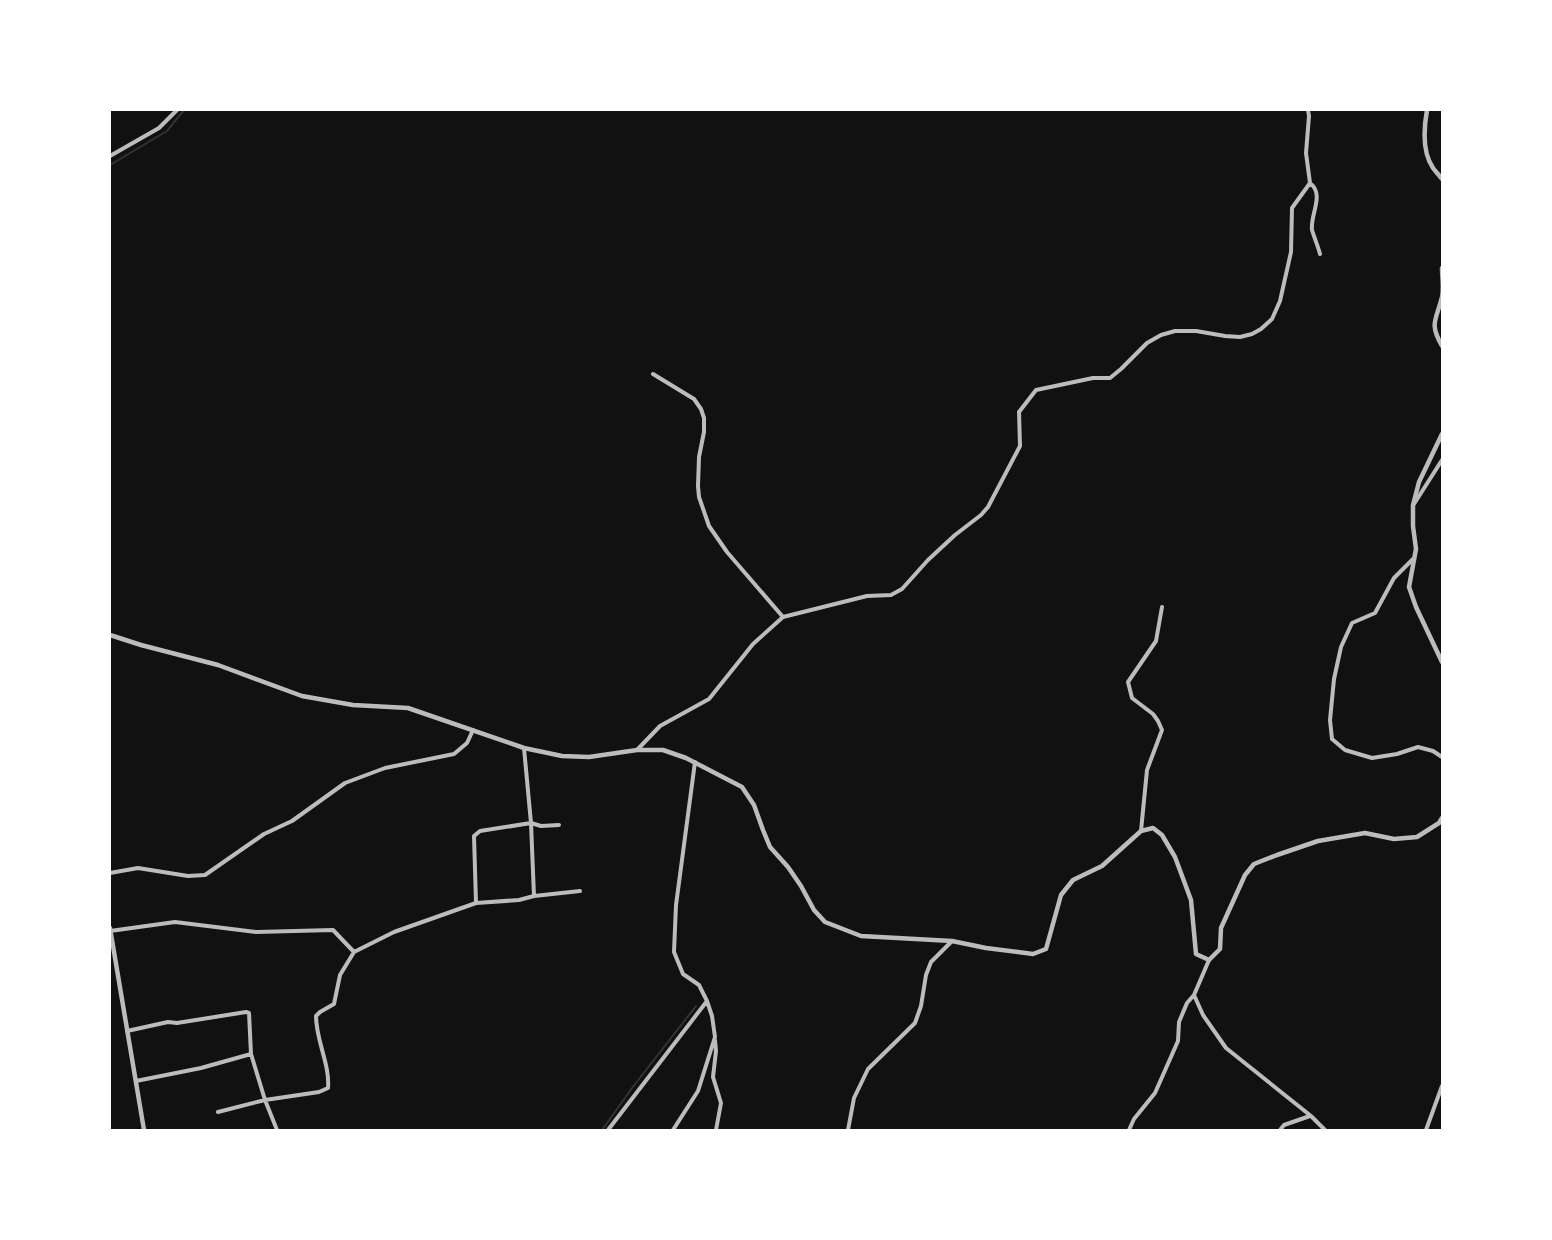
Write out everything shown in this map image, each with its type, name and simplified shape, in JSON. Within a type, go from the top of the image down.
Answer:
[{"type":"street","points":[[110,156],[159,128],[177,110]]},
{"type":"street","points":[[1308,110],[1306,153],[1310,183],[1317,193],[1312,229],[1320,254]]},
{"type":"street","points":[[1427,110],[1425,145],[1431,166],[1443,179]]},
{"type":"street","points":[[637,750],[660,726],[710,699],[753,644],[783,617],[867,596],[891,595],[902,589],[928,560],[988,507],[1020,446],[1020,412],[1036,390],[1093,378],[1110,378],[1147,343],[1161,335],[1175,331],[1196,331],[1240,337],[1252,334],[1272,319],[1280,301],[1291,252],[1292,208],[1310,183]]},
{"type":"street","points":[[1443,268],[1442,294],[1434,320],[1435,334],[1443,346]]},
{"type":"street","points":[[653,374],[693,399],[701,409],[704,418],[704,432],[699,457],[698,486],[699,497],[709,526],[727,552],[783,617]]},
{"type":"street","points":[[1443,434],[1419,482],[1413,505],[1416,549],[1409,587],[1416,608],[1443,662]]},
{"type":"street","points":[[1413,505],[1443,460]]},
{"type":"street","points":[[1414,558],[1394,578],[1375,613],[1352,623],[1341,647],[1334,679],[1330,720],[1332,739],[1345,750],[1372,758],[1398,754],[1418,747],[1433,751],[1443,757]]},
{"type":"street","points":[[1141,831],[1147,770],[1162,730],[1153,714],[1132,698],[1128,682],[1156,641],[1162,607]]},
{"type":"street","points":[[110,635],[218,665],[302,696],[353,705],[408,708],[524,748],[562,756],[589,757],[637,750],[663,750],[695,762],[742,787],[754,805],[770,846],[788,867],[814,910],[825,922],[861,936],[952,941],[1034,954],[1046,949],[1061,895],[1073,880],[1102,866],[1141,831],[1153,828],[1162,835],[1174,857],[1191,900],[1196,954],[1209,960]]},
{"type":"street","points":[[110,873],[138,868],[188,876],[205,875],[264,834],[292,821],[345,783],[385,768],[454,754],[467,743],[473,730]]},
{"type":"street","points":[[524,748],[531,824],[534,896]]},
{"type":"street","points":[[695,762],[676,905],[674,952],[683,974],[699,984],[712,1016],[716,1051],[712,1077],[721,1103],[716,1131]]},
{"type":"street","points":[[1129,1131],[1134,1119],[1155,1092],[1178,1041],[1179,1022],[1187,1003],[1194,995],[1209,960],[1220,949],[1221,928],[1245,875],[1254,864],[1318,841],[1365,833],[1394,839],[1417,837],[1443,818]]},
{"type":"street","points":[[476,903],[474,836],[480,831],[531,824],[559,825]]},
{"type":"street","points":[[218,1112],[265,1100],[319,1092],[328,1088],[328,1076],[318,1037],[316,1016],[334,1004],[339,975],[354,952],[394,932],[476,903],[519,900],[580,891]]},
{"type":"street","points":[[144,1131],[110,930],[175,922],[256,932],[333,930],[354,952]]},
{"type":"street","points":[[848,1131],[854,1098],[868,1069],[915,1023],[931,963],[952,941]]},
{"type":"street","points":[[1194,995],[1203,1015],[1226,1048],[1311,1116],[1325,1131]]},
{"type":"street","points":[[608,1131],[707,1001]]},
{"type":"street","points":[[127,1031],[168,1022],[177,1023],[249,1013],[251,1054],[277,1131]]},
{"type":"street","points":[[673,1131],[698,1092],[715,1037]]},
{"type":"street","points":[[136,1081],[201,1068],[251,1054]]},
{"type":"street","points":[[1426,1131],[1443,1086]]},
{"type":"street","points":[[1280,1131],[1284,1125],[1311,1116]]},
{"type":"waterway","points":[[110,165],[167,131],[184,110]]},
{"type":"waterway","points":[[602,1130],[696,1006]]}]
